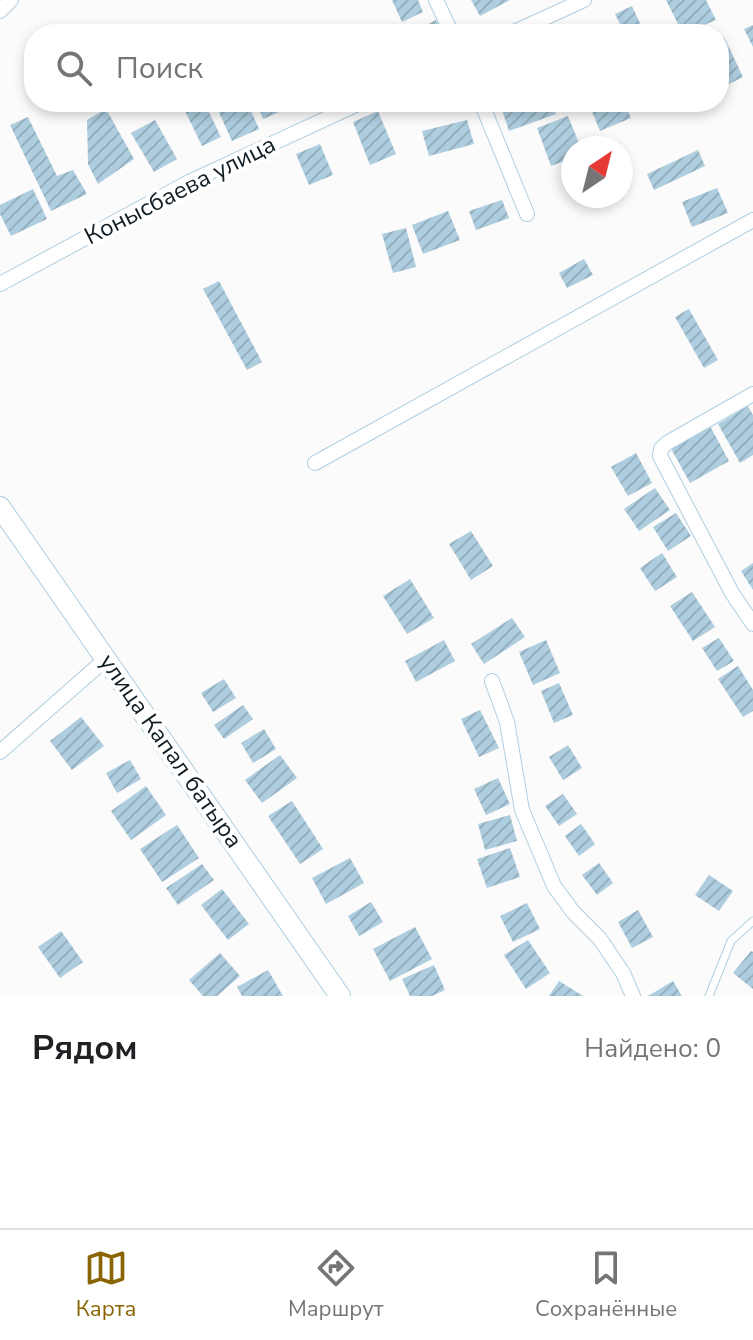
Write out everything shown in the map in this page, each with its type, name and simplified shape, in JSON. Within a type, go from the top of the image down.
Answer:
[{"type":"main road","name":"улица Капал батыра","points":[[2,513],[107,658],[340,996]]},
{"type":"street","points":[[0,11],[11,0]]},
{"type":"street","points":[[436,0],[447,24]]},
{"type":"street","points":[[532,24],[584,0]]},
{"type":"street","name":"Конысбаева улица","points":[[0,284],[189,182],[340,112]]},
{"type":"street","points":[[485,112],[527,214]]},
{"type":"street","points":[[315,463],[753,220]]},
{"type":"street","points":[[753,394],[667,443],[661,449],[660,456],[732,593],[753,624]]},
{"type":"street","points":[[0,752],[107,658]]},
{"type":"street","points":[[492,681],[507,722],[522,810],[554,886],[573,912],[600,939],[623,973],[633,996]]},
{"type":"lane","points":[[709,996],[731,941],[753,921]]},
{"type":"building","points":[[392,0],[418,0],[423,12],[402,22]]},
{"type":"building","points":[[471,0],[510,0],[480,16]]},
{"type":"building","points":[[666,0],[706,0],[716,20],[707,24],[678,24]]},
{"type":"building","points":[[632,6],[640,24],[620,24],[615,14]]},
{"type":"building","points":[[753,25],[753,47],[744,29]]},
{"type":"building","points":[[729,48],[743,77],[729,84]]},
{"type":"building","points":[[101,112],[108,112],[134,159],[98,184],[88,164],[87,120]]},
{"type":"building","points":[[185,112],[209,112],[221,137],[202,146]]},
{"type":"building","points":[[219,112],[251,112],[259,129],[232,141]]},
{"type":"building","points":[[260,112],[279,112],[263,119]]},
{"type":"building","points":[[378,112],[396,154],[370,165],[353,122]]},
{"type":"building","points":[[503,112],[556,114],[509,131]]},
{"type":"building","points":[[592,112],[628,112],[631,118],[600,131]]},
{"type":"building","points":[[568,116],[576,136],[561,136],[561,162],[551,166],[537,128]]},
{"type":"building","points":[[28,117],[57,176],[73,170],[87,194],[51,211],[10,125]]},
{"type":"building","points":[[155,120],[177,159],[154,172],[131,133]]},
{"type":"building","points":[[467,120],[474,144],[429,156],[422,131]]},
{"type":"building","points":[[320,144],[333,175],[309,185],[296,154]]},
{"type":"building","points":[[698,150],[705,166],[654,190],[647,174]]},
{"type":"building","points":[[717,188],[728,213],[692,227],[682,202]]},
{"type":"building","points":[[33,189],[47,219],[11,236],[0,214],[0,205]]},
{"type":"building","points":[[502,200],[509,218],[476,230],[469,211]]},
{"type":"building","points":[[448,211],[460,240],[423,254],[412,225]]},
{"type":"building","points":[[406,228],[416,267],[393,273],[382,234]]},
{"type":"building","points":[[584,259],[593,275],[567,288],[559,273]]},
{"type":"building","points":[[219,281],[262,362],[247,370],[203,289]]},
{"type":"building","points":[[689,309],[718,360],[704,368],[675,317]]},
{"type":"building","points":[[748,406],[753,415],[753,455],[740,463],[718,424]]},
{"type":"building","points":[[710,426],[729,461],[690,483],[670,447]]},
{"type":"building","points":[[636,453],[652,483],[628,496],[611,467]]},
{"type":"building","points":[[655,488],[670,510],[639,531],[624,509]]},
{"type":"building","points":[[676,513],[691,536],[668,551],[653,527]]},
{"type":"building","points":[[471,531],[493,566],[471,580],[449,544]]},
{"type":"building","points":[[662,553],[677,577],[655,591],[640,568]]},
{"type":"building","points":[[753,563],[753,590],[741,571]]},
{"type":"building","points":[[410,579],[434,618],[407,634],[383,596]]},
{"type":"building","points":[[692,592],[715,627],[693,641],[670,606]]},
{"type":"building","points":[[512,618],[525,637],[484,664],[471,644]]},
{"type":"building","points":[[719,638],[734,661],[717,671],[702,648]]},
{"type":"building","points":[[444,640],[455,661],[416,682],[405,661]]},
{"type":"building","points":[[546,640],[560,673],[533,685],[519,652]]},
{"type":"building","points":[[738,666],[753,690],[753,711],[743,717],[718,679]]},
{"type":"building","points":[[224,679],[236,698],[213,712],[201,693]]},
{"type":"building","points":[[559,683],[573,715],[554,723],[541,691]]},
{"type":"building","points":[[243,705],[253,719],[224,739],[214,725]]},
{"type":"building","points":[[480,710],[499,748],[479,757],[461,719]]},
{"type":"building","points":[[81,717],[104,746],[72,770],[50,741]]},
{"type":"building","points":[[264,729],[276,749],[253,763],[241,743]]},
{"type":"building","points":[[568,745],[582,768],[563,780],[549,757]]},
{"type":"building","points":[[280,755],[297,778],[262,803],[245,780]]},
{"type":"building","points":[[130,760],[141,779],[117,793],[106,773]]},
{"type":"building","points":[[498,778],[510,804],[486,815],[474,789]]},
{"type":"building","points":[[146,786],[166,815],[131,840],[111,811]]},
{"type":"building","points":[[563,794],[577,814],[559,826],[545,806]]},
{"type":"building","points":[[292,801],[323,849],[300,864],[268,816]]},
{"type":"building","points":[[510,815],[517,841],[485,850],[478,824]]},
{"type":"building","points":[[581,824],[595,844],[579,856],[565,836]]},
{"type":"building","points":[[177,825],[199,858],[162,882],[140,849]]},
{"type":"building","points":[[510,848],[520,877],[487,888],[477,859]]},
{"type":"building","points":[[350,858],[364,883],[326,904],[312,878]]},
{"type":"building","points":[[599,863],[613,883],[597,895],[582,875]]},
{"type":"building","points":[[202,864],[214,880],[178,905],[166,888]]},
{"type":"building","points":[[709,875],[733,891],[719,911],[695,895]]},
{"type":"building","points":[[222,889],[249,924],[228,940],[201,905]]},
{"type":"building","points":[[371,902],[383,922],[359,936],[348,916]]},
{"type":"building","points":[[527,903],[540,929],[513,942],[500,916]]},
{"type":"building","points":[[638,910],[653,937],[632,948],[618,922]]},
{"type":"building","points":[[415,927],[432,959],[390,981],[373,949]]},
{"type":"building","points":[[61,931],[83,962],[60,978],[38,947]]},
{"type":"building","points":[[528,940],[550,973],[526,989],[504,955]]},
{"type":"building","points":[[753,952],[753,989],[733,973]]},
{"type":"building","points":[[220,953],[240,976],[217,996],[203,996],[189,980]]},
{"type":"building","points":[[434,965],[445,990],[432,996],[410,996],[402,979]]},
{"type":"building","points":[[268,970],[283,996],[242,996],[237,987]]},
{"type":"building","points":[[559,981],[583,996],[549,996]]},
{"type":"building","points":[[673,981],[682,996],[648,996]]}]
